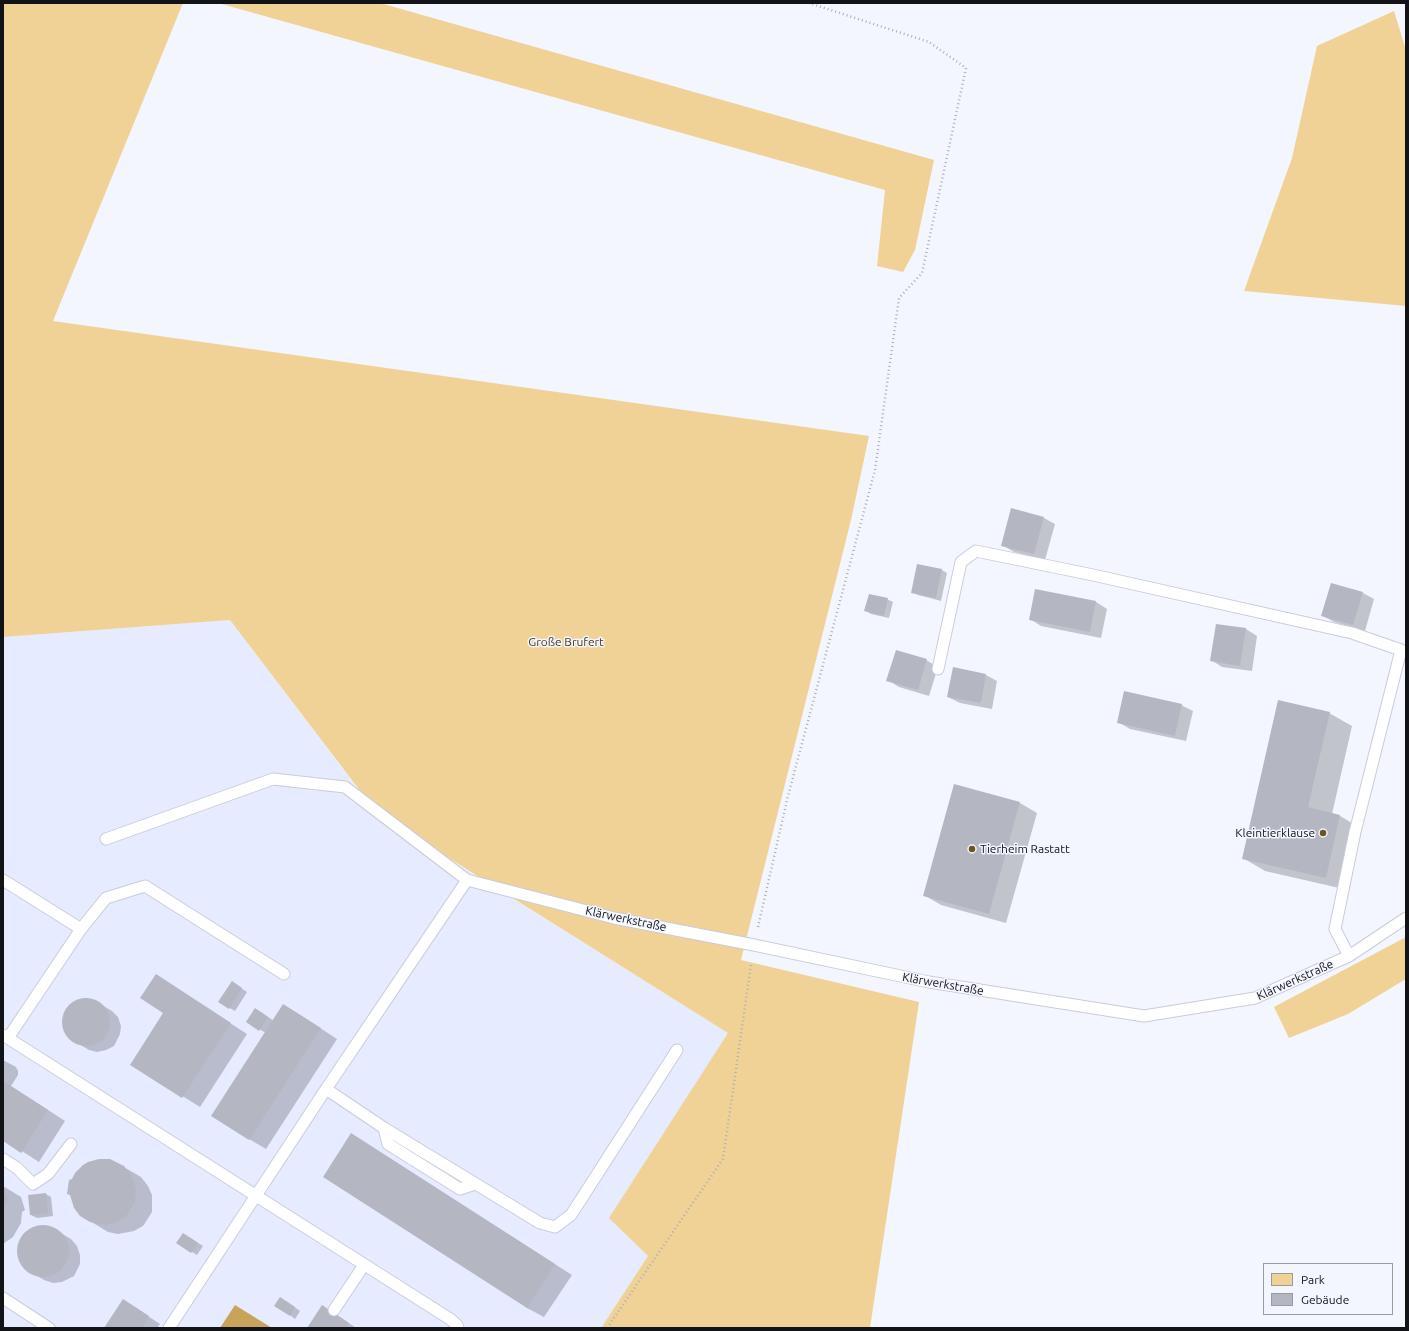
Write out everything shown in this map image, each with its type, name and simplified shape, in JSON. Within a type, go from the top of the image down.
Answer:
[{"type":"lane","points":[[938,670],[961,562],[976,551],[1093,575],[1352,633],[1401,650],[1355,832],[1335,929],[1349,956]]},
{"type":"lane","points":[[106,839],[273,779],[345,787],[467,880],[326,1089],[169,1328]]},
{"type":"lane","points":[[3,880],[81,929]]},
{"type":"lane","name":"Klärwerkstraße","points":[[467,880],[614,918],[754,945],[929,982],[1144,1016],[1255,998],[1349,956],[1406,918]]},
{"type":"lane","points":[[284,974],[145,886],[106,898],[81,929],[6,1037],[450,1319],[457,1325],[458,1328]]},
{"type":"lane","points":[[326,1089],[384,1128],[475,1184],[540,1223],[556,1227],[571,1215],[677,1050]]},
{"type":"lane","points":[[3,1158],[17,1168],[34,1184],[48,1174],[71,1144]]},
{"type":"lane","points":[[334,1310],[364,1265]]},
{"type":"lane","points":[[3,1298],[49,1328]]},
{"type":"path","points":[[607,1328],[723,1159],[754,945],[788,796],[874,470],[899,298],[922,273],[966,68],[929,42],[809,3]]},
{"type":"shaded area","points":[[230,620],[377,814],[729,1033],[610,1218],[648,1256],[601,1328],[3,1328],[3,637]]},
{"type":"shaded area","points":[[235,1305],[272,1328],[220,1328]]},
{"type":"green space","name":"Große Brufert","points":[[3,3],[183,3],[53,321],[869,436],[851,520],[741,960],[919,1002],[870,1328],[601,1328],[648,1256],[609,1218],[728,1033],[377,813],[230,620],[3,637]]},
{"type":"green space","points":[[218,3],[380,3],[934,160],[915,250],[903,272],[877,266],[885,190]]},
{"type":"green space","points":[[1394,11],[1406,50],[1406,306],[1244,291],[1292,158],[1317,46]]},
{"type":"green space","points":[[1406,937],[1406,979],[1348,1014],[1289,1038],[1274,1007]]},
{"type":"building","points":[[1011,508],[1044,517],[1034,554],[1001,546]]},
{"type":"building","points":[[917,564],[942,569],[936,598],[911,593]]},
{"type":"building","points":[[1331,583],[1363,592],[1353,625],[1321,616]]},
{"type":"building","points":[[1035,589],[1096,601],[1090,632],[1029,620]]},
{"type":"building","points":[[869,594],[888,598],[884,616],[864,611]]},
{"type":"building","points":[[1216,624],[1246,628],[1240,666],[1210,661]]},
{"type":"building","points":[[896,650],[927,659],[918,690],[886,681]]},
{"type":"building","points":[[953,667],[986,674],[981,703],[947,697]]},
{"type":"building","points":[[1124,691],[1182,704],[1175,736],[1117,723]]},
{"type":"building","points":[[1278,700],[1330,712],[1308,807],[1340,815],[1326,878],[1242,859]]},
{"type":"building","name":"Tierheim Rastatt","points":[[954,784],[1020,802],[989,914],[923,896]]},
{"type":"building","points":[[156,974],[231,1023],[182,1098],[130,1065],[163,1013],[140,998]]},
{"type":"building","points":[[232,981],[242,988],[229,1009],[218,1002]]},
{"type":"building","points":[[81,998],[91,998],[103,1005],[110,1017],[110,1027],[103,1039],[91,1046],[81,1046],[73,1042],[66,1035],[62,1027],[62,1017],[66,1009],[73,1002]]},
{"type":"building","points":[[283,1004],[321,1028],[249,1140],[211,1116]]},
{"type":"building","points":[[255,1008],[268,1017],[259,1031],[246,1022]]},
{"type":"building","points":[[3,1081],[48,1110],[21,1153],[3,1141]]},
{"type":"building","points":[[351,1133],[555,1264],[527,1308],[323,1177]]},
{"type":"building","points":[[99,1159],[110,1159],[124,1166],[131,1175],[136,1191],[135,1202],[126,1216],[117,1222],[106,1225],[90,1222],[80,1216],[74,1208],[70,1195],[67,1194],[69,1180],[72,1179],[75,1173],[88,1162]]},
{"type":"building","points":[[3,1185],[8,1200],[5,1202],[3,1217]]},
{"type":"building","points":[[46,1193],[48,1213],[30,1215],[28,1195]]},
{"type":"building","points":[[38,1225],[48,1225],[58,1229],[65,1236],[69,1246],[69,1256],[65,1266],[58,1273],[48,1277],[38,1277],[28,1273],[21,1266],[17,1256],[17,1246],[21,1236],[28,1229]]},
{"type":"building","points":[[183,1233],[198,1243],[191,1253],[176,1243]]},
{"type":"building","points":[[280,1297],[295,1307],[290,1316],[274,1306]]},
{"type":"building","points":[[123,1299],[149,1316],[142,1328],[104,1328]]},
{"type":"building","points":[[322,1305],[349,1323],[345,1328],[307,1328]]},
{"type":"place","name":"Kleintierklause","points":[[1323,833]]},
{"type":"place","name":"Tierheim Rastatt","points":[[972,849]]}]
